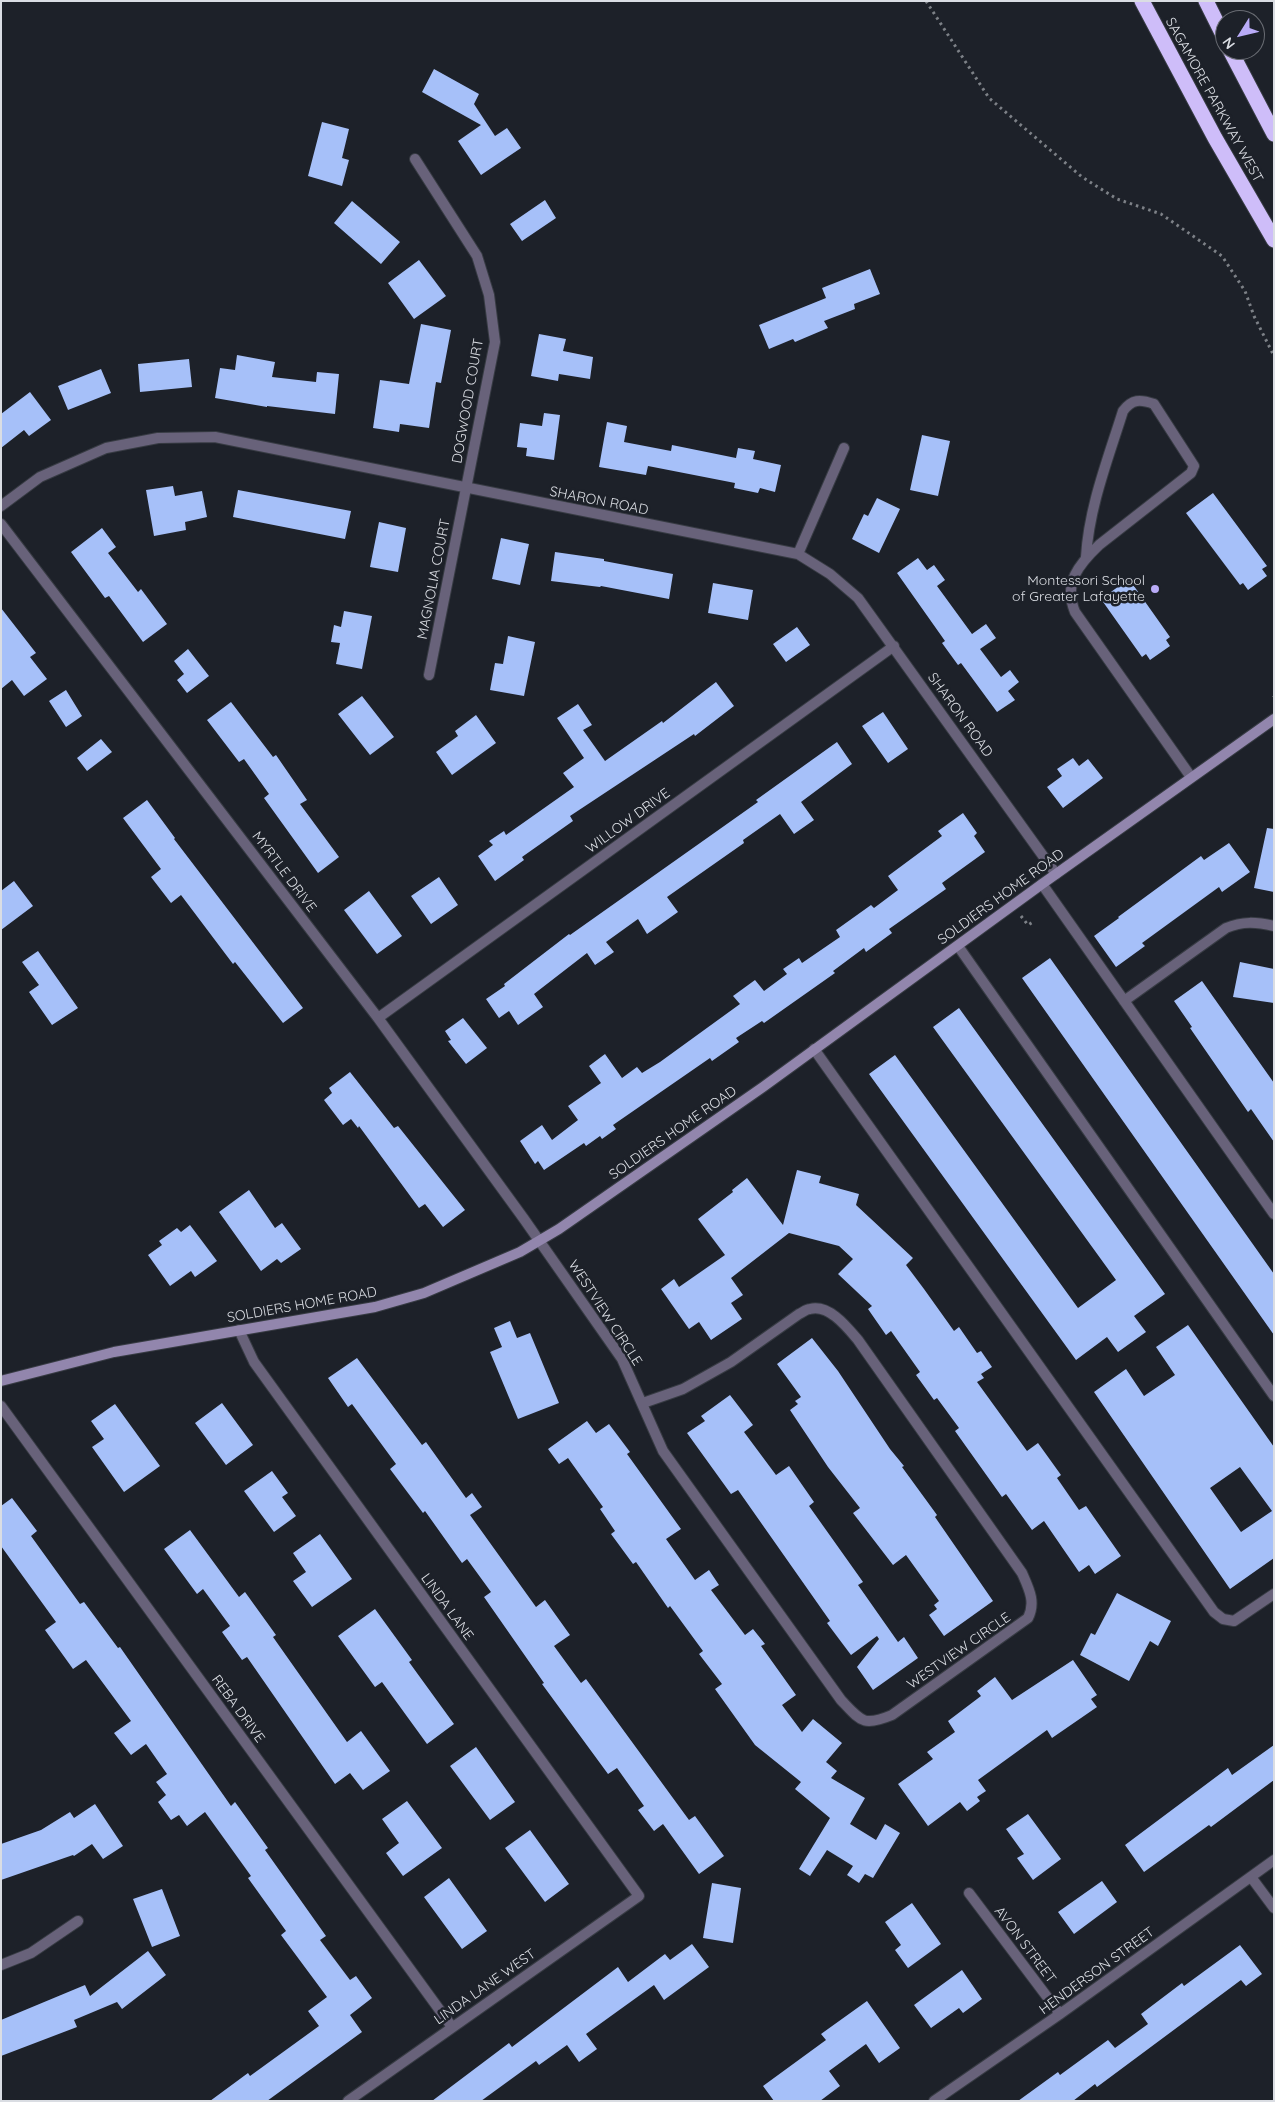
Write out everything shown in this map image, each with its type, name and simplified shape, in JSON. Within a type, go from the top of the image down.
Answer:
[{"type":"highway","name":"SAGAMORE PARKWAY WEST","points":[[1142,1],[1215,138],[1274,240]]},
{"type":"highway","points":[[1206,1],[1215,19]]},
{"type":"highway","points":[[1235,60],[1274,134]]},
{"type":"street","name":"DOGWOOD COURT","points":[[415,159],[477,256],[489,295],[495,342],[466,488]]},
{"type":"street","points":[[1086,557],[1087,532],[1092,509],[1123,411],[1129,402],[1136,400],[1154,404],[1189,456],[1194,466],[1192,473],[1086,557],[1075,574],[1070,590],[1071,601],[1076,612],[1191,777]]},
{"type":"street","name":"SHARON ROAD","points":[[1,506],[40,477],[106,448],[158,438],[214,437],[798,554],[830,574],[858,598],[1056,874]]},
{"type":"street","points":[[798,554],[844,448]]},
{"type":"street","name":"MAGNOLIA COURT","points":[[429,675],[466,488]]},
{"type":"street","name":"MYRTLE DRIVE","points":[[1,524],[378,1018],[539,1241]]},
{"type":"street","name":"WILLOW DRIVE","points":[[378,1018],[894,646]]},
{"type":"street","name":"SOLDIERS HOME ROAD","points":[[1,1381],[114,1352],[375,1307],[424,1292],[491,1265],[539,1241],[567,1224],[814,1049],[1274,719]]},
{"type":"street","points":[[1042,884],[1274,1214]]},
{"type":"street","points":[[1124,1001],[1226,928],[1240,922],[1254,922],[1274,926]]},
{"type":"street","points":[[958,946],[1274,1396]]},
{"type":"street","points":[[814,1049],[1214,1612],[1223,1619],[1234,1621],[1274,1594]]},
{"type":"street","name":"WESTVIEW CIRCLE","points":[[539,1241],[622,1359],[663,1451],[841,1700],[865,1722],[875,1722],[892,1715],[1028,1618],[1032,1609],[1030,1592],[1022,1574],[858,1340],[842,1322],[828,1312],[810,1308],[731,1362],[683,1389],[642,1403]]},
{"type":"street","name":"LINDA LANE","points":[[239,1330],[254,1362],[639,1896]]},
{"type":"street","name":"REBA DRIVE","points":[[1,1406],[452,2027]]},
{"type":"street","name":"HENDERSON STREET","points":[[934,2101],[1060,2014],[1274,1860]]},
{"type":"street","points":[[1251,1877],[1274,1908]]},
{"type":"street","name":"AVON STREET","points":[[969,1893],[1060,2014]]},
{"type":"street","name":"LINDA LANE WEST","points":[[348,2101],[639,1896]]},
{"type":"street","points":[[1,1966],[31,1953],[78,1921]]},
{"type":"path","points":[[926,1],[989,98],[1082,177],[1117,199],[1161,214],[1222,256],[1245,291],[1254,316],[1274,356]]},
{"type":"path","points":[[1020,915],[1028,925],[1033,922]]},
{"type":"building","points":[[434,69],[479,94],[474,104],[495,136],[507,128],[521,148],[481,175],[458,141],[481,125],[422,92]]},
{"type":"building","points":[[322,122],[349,129],[342,158],[349,160],[342,186],[308,176]]},
{"type":"building","points":[[545,200],[556,218],[522,241],[510,224]]},
{"type":"building","points":[[352,201],[400,242],[381,264],[334,223]]},
{"type":"building","points":[[419,260],[446,296],[414,319],[388,283]]},
{"type":"building","points":[[870,269],[880,294],[854,304],[855,309],[824,321],[828,328],[795,342],[793,339],[769,349],[759,325],[826,298],[822,288]]},
{"type":"building","points":[[421,324],[451,330],[441,383],[436,382],[429,428],[400,424],[399,432],[373,428],[380,380],[409,384]]},
{"type":"building","points":[[539,334],[566,339],[563,351],[593,357],[590,379],[559,374],[558,381],[531,376]]},
{"type":"building","points":[[237,355],[275,362],[272,377],[316,382],[317,372],[339,374],[335,414],[267,407],[215,398],[220,368],[235,370]]},
{"type":"building","points":[[189,359],[192,387],[140,392],[138,364]]},
{"type":"building","points":[[101,369],[111,393],[68,410],[58,386]]},
{"type":"building","points":[[30,392],[51,420],[29,436],[24,430],[1,448],[1,414]]},
{"type":"building","points":[[544,413],[560,415],[554,460],[526,456],[527,448],[517,447],[520,423],[542,426]]},
{"type":"building","points":[[607,422],[627,426],[624,442],[671,451],[672,445],[736,458],[738,448],[755,451],[753,459],[781,465],[775,492],[760,488],[758,493],[734,488],[735,483],[648,466],[646,475],[599,467]]},
{"type":"building","points":[[922,435],[950,441],[938,496],[910,490]]},
{"type":"building","points":[[173,486],[175,496],[202,491],[207,517],[185,522],[186,530],[154,536],[146,490]]},
{"type":"building","points":[[238,490],[351,511],[345,539],[233,517]]},
{"type":"building","points":[[1213,493],[1267,566],[1262,569],[1267,576],[1248,590],[1243,583],[1240,585],[1186,513]]},
{"type":"building","points":[[877,498],[900,509],[879,553],[852,539],[864,514],[868,516]]},
{"type":"building","points":[[379,522],[406,528],[398,572],[370,567]]},
{"type":"building","points":[[102,528],[116,547],[108,553],[138,592],[141,589],[167,624],[143,642],[109,596],[105,598],[71,552]]},
{"type":"building","points":[[501,538],[529,544],[520,585],[492,579]]},
{"type":"building","points":[[555,552],[604,559],[604,561],[673,574],[669,599],[601,586],[551,581]]},
{"type":"building","points":[[918,558],[927,570],[934,565],[945,580],[937,586],[972,634],[986,624],[996,638],[980,649],[1001,677],[1010,670],[1019,682],[1008,691],[1015,700],[997,712],[961,663],[958,665],[942,643],[945,641],[897,573]]},
{"type":"building","points":[[1129,579],[1170,637],[1166,640],[1170,646],[1150,660],[1146,654],[1142,657],[1101,599]]},
{"type":"building","points":[[713,583],[753,590],[748,620],[708,613]]},
{"type":"building","points":[[1,608],[36,653],[30,657],[47,679],[24,696],[12,680],[1,689]]},
{"type":"building","points":[[344,611],[372,616],[362,669],[336,664],[340,643],[331,642],[334,625],[341,627]]},
{"type":"building","points":[[797,627],[810,645],[786,662],[773,644]]},
{"type":"building","points":[[508,636],[535,642],[524,696],[490,690],[495,663],[503,664]]},
{"type":"building","points":[[188,649],[209,676],[187,693],[177,680],[184,674],[174,661]]},
{"type":"building","points":[[716,682],[734,706],[695,736],[694,734],[570,816],[573,821],[522,857],[524,860],[495,881],[478,856],[493,845],[489,841],[504,831],[506,835],[574,787],[563,773],[584,758],[557,718],[578,704],[592,725],[583,730],[605,761],[662,721],[663,723]]},
{"type":"building","points":[[66,690],[82,716],[66,727],[49,701]]},
{"type":"building","points":[[362,696],[394,737],[370,755],[338,714]]},
{"type":"building","points":[[231,702],[273,757],[276,755],[307,800],[300,804],[339,857],[318,873],[264,798],[269,794],[244,759],[239,762],[207,720]]},
{"type":"building","points":[[883,712],[908,749],[888,763],[862,726]]},
{"type":"building","points":[[476,715],[496,743],[452,775],[436,752],[458,736],[455,731]]},
{"type":"building","points":[[101,739],[112,752],[87,771],[77,758]]},
{"type":"building","points":[[837,742],[852,764],[801,802],[814,820],[794,834],[780,814],[743,840],[744,843],[667,897],[678,912],[647,934],[638,919],[606,942],[614,952],[595,965],[587,953],[534,994],[543,1007],[518,1025],[509,1011],[499,1018],[486,999],[505,986],[504,984],[569,934],[758,802],[756,800]]},
{"type":"building","points":[[1073,758],[1079,766],[1088,759],[1103,778],[1063,808],[1047,787],[1062,776],[1057,769]]},
{"type":"building","points":[[147,800],[174,839],[303,1008],[283,1023],[235,962],[233,964],[181,895],[171,903],[151,877],[161,869],[123,818]]},
{"type":"building","points":[[963,813],[977,833],[974,836],[985,852],[942,883],[946,889],[889,929],[892,933],[866,952],[864,948],[833,971],[835,973],[764,1023],[762,1021],[736,1038],[739,1042],[712,1061],[710,1058],[613,1125],[616,1129],[602,1139],[600,1136],[586,1146],[584,1143],[544,1170],[538,1161],[535,1164],[520,1141],[542,1125],[552,1140],[578,1120],[568,1106],[601,1083],[589,1066],[605,1054],[622,1078],[637,1067],[642,1073],[660,1062],[740,1004],[733,996],[755,980],[764,991],[787,974],[783,969],[799,958],[802,963],[840,937],[836,930],[871,905],[874,908],[898,890],[888,876],[942,836],[938,831]]},
{"type":"building","points":[[1267,828],[1274,829],[1274,892],[1254,888]]},
{"type":"building","points":[[1229,843],[1250,872],[1222,892],[1219,887],[1142,943],[1145,946],[1116,967],[1094,936],[1201,856],[1204,860]]},
{"type":"building","points":[[439,877],[458,905],[431,924],[411,896]]},
{"type":"building","points":[[14,881],[33,906],[1,930],[1,891]]},
{"type":"building","points":[[369,891],[402,936],[377,954],[344,910]]},
{"type":"building","points":[[38,951],[78,1008],[52,1025],[29,992],[39,985],[22,962]]},
{"type":"building","points":[[1050,958],[1274,1274],[1274,1335],[1022,978]]},
{"type":"building","points":[[1240,962],[1274,969],[1274,1003],[1233,997]]},
{"type":"building","points":[[1202,981],[1274,1083],[1274,1142],[1251,1109],[1248,1112],[1190,1028],[1192,1027],[1174,1001]]},
{"type":"building","points":[[959,1008],[1165,1294],[1134,1316],[1146,1332],[1118,1352],[1107,1337],[1076,1360],[869,1074],[895,1055],[1078,1308],[1116,1280],[933,1027]]},
{"type":"building","points":[[463,1018],[487,1048],[466,1064],[448,1041],[451,1040],[445,1031]]},
{"type":"building","points":[[350,1072],[394,1128],[398,1126],[465,1210],[443,1227],[425,1204],[419,1208],[359,1126],[358,1128],[351,1119],[343,1125],[324,1100],[332,1093],[329,1088]]},
{"type":"building","points":[[797,1170],[821,1176],[819,1183],[859,1194],[856,1205],[913,1258],[906,1265],[954,1331],[959,1327],[977,1353],[981,1351],[992,1367],[981,1374],[984,1378],[977,1382],[1027,1451],[1038,1443],[1061,1475],[1057,1478],[1079,1510],[1086,1506],[1121,1556],[1095,1574],[1089,1565],[1079,1572],[1044,1521],[1032,1530],[1006,1494],[1002,1497],[955,1431],[959,1428],[937,1398],[934,1400],[916,1375],[920,1372],[891,1331],[886,1335],[868,1309],[872,1306],[838,1274],[853,1259],[839,1246],[789,1233],[731,1278],[743,1295],[731,1303],[742,1319],[711,1340],[699,1322],[689,1329],[661,1289],[674,1279],[679,1287],[725,1255],[698,1219],[733,1192],[732,1190],[747,1178],[783,1225]]},
{"type":"building","points":[[249,1190],[275,1228],[282,1223],[301,1249],[281,1263],[277,1259],[261,1271],[219,1212]]},
{"type":"building","points":[[190,1225],[217,1261],[195,1277],[191,1271],[170,1286],[148,1255],[162,1245],[159,1241],[177,1228],[181,1232]]},
{"type":"building","points":[[510,1321],[517,1338],[530,1333],[559,1403],[518,1419],[490,1352],[502,1347],[494,1328]]},
{"type":"building","points":[[1188,1325],[1274,1447],[1274,1558],[1230,1589],[1094,1392],[1126,1369],[1144,1396],[1175,1375],[1156,1347]],"holes":[[[1240,1467],[1272,1511],[1241,1532],[1210,1488]]]},
{"type":"building","points":[[812,1338],[838,1371],[890,1449],[904,1466],[902,1467],[937,1515],[935,1517],[993,1601],[944,1636],[929,1615],[937,1609],[934,1605],[939,1601],[906,1555],[893,1565],[853,1513],[860,1508],[828,1467],[790,1410],[798,1404],[795,1401],[801,1397],[777,1364]]},
{"type":"building","points":[[357,1358],[422,1445],[426,1442],[466,1498],[472,1493],[482,1507],[470,1515],[536,1607],[545,1600],[570,1635],[554,1646],[581,1683],[586,1679],[689,1820],[695,1816],[724,1856],[699,1874],[663,1824],[654,1831],[638,1810],[644,1806],[617,1768],[608,1774],[542,1684],[544,1683],[484,1597],[491,1592],[467,1559],[462,1563],[425,1511],[423,1513],[390,1469],[396,1464],[352,1404],[348,1407],[328,1378]]},
{"type":"building","points":[[730,1395],[753,1425],[744,1432],[776,1475],[789,1466],[814,1502],[809,1506],[863,1582],[858,1585],[898,1642],[904,1637],[918,1658],[873,1690],[857,1667],[879,1639],[877,1636],[851,1655],[827,1623],[830,1621],[738,1490],[731,1494],[687,1433],[705,1421],[701,1416]]},
{"type":"building","points":[[222,1403],[253,1445],[226,1465],[195,1423]]},
{"type":"building","points":[[115,1404],[160,1466],[124,1492],[92,1447],[104,1439],[91,1421]]},
{"type":"building","points":[[587,1421],[596,1433],[609,1424],[630,1452],[627,1454],[681,1529],[666,1539],[695,1580],[709,1570],[719,1585],[711,1590],[745,1635],[753,1629],[765,1644],[761,1646],[796,1695],[782,1705],[802,1732],[813,1719],[842,1743],[826,1762],[837,1771],[831,1778],[865,1798],[850,1824],[876,1840],[885,1824],[900,1833],[873,1878],[865,1874],[859,1883],[847,1875],[853,1866],[827,1850],[810,1876],[799,1869],[830,1818],[795,1789],[801,1782],[755,1745],[715,1689],[722,1684],[699,1654],[703,1651],[670,1606],[668,1608],[636,1562],[633,1564],[611,1534],[615,1531],[600,1509],[603,1507],[568,1458],[559,1464],[548,1449]]},
{"type":"building","points":[[272,1471],[288,1493],[282,1497],[296,1516],[274,1532],[244,1491]]},
{"type":"building","points":[[12,1498],[37,1531],[31,1536],[80,1604],[84,1602],[118,1648],[120,1647],[231,1806],[235,1802],[268,1848],[265,1850],[326,1936],[320,1940],[350,1980],[356,1976],[372,1998],[350,2015],[362,2032],[267,2101],[210,2101],[248,2073],[250,2076],[319,2026],[308,2011],[327,1997],[281,1935],[286,1931],[248,1878],[251,1876],[205,1812],[187,1826],[179,1815],[171,1820],[158,1802],[166,1795],[156,1782],[167,1774],[146,1744],[131,1755],[114,1733],[131,1721],[86,1660],[73,1669],[45,1630],[56,1622],[1,1546],[1,1506]]},
{"type":"building","points":[[190,1530],[239,1597],[245,1592],[276,1635],[273,1637],[347,1742],[361,1731],[390,1771],[363,1790],[350,1773],[335,1784],[247,1657],[242,1660],[222,1632],[230,1626],[203,1589],[197,1594],[164,1549]]},
{"type":"building","points":[[320,1534],[352,1579],[312,1607],[293,1581],[306,1572],[293,1553]]},
{"type":"building","points":[[1117,1593],[1171,1621],[1158,1646],[1150,1641],[1129,1681],[1080,1655],[1091,1633],[1095,1635]]},
{"type":"building","points":[[375,1609],[412,1660],[409,1662],[454,1724],[427,1744],[382,1682],[375,1687],[338,1636]]},
{"type":"building","points":[[1073,1660],[1097,1695],[1091,1699],[1097,1707],[1052,1738],[1047,1730],[978,1780],[986,1791],[977,1797],[980,1801],[967,1811],[960,1802],[928,1826],[898,1784],[933,1759],[927,1752],[955,1732],[948,1721],[981,1696],[977,1691],[995,1677],[1012,1700]]},
{"type":"building","points":[[1274,1745],[1274,1780],[1211,1827],[1209,1825],[1144,1872],[1125,1845],[1228,1768],[1232,1775]]},
{"type":"building","points":[[476,1747],[515,1802],[490,1820],[450,1766]]},
{"type":"building","points":[[407,1801],[442,1848],[403,1876],[386,1853],[399,1843],[382,1819]]},
{"type":"building","points":[[95,1804],[123,1846],[103,1859],[92,1844],[74,1856],[1,1880],[1,1844],[41,1830],[70,1812],[74,1818]]},
{"type":"building","points":[[1028,1814],[1061,1859],[1033,1880],[1017,1858],[1024,1854],[1006,1829]]},
{"type":"building","points":[[530,1830],[569,1884],[545,1902],[505,1848]]},
{"type":"building","points":[[449,1878],[487,1931],[462,1949],[424,1897]]},
{"type":"building","points":[[1102,1881],[1117,1902],[1074,1934],[1058,1912]]},
{"type":"building","points":[[712,1883],[741,1888],[733,1943],[703,1938]]},
{"type":"building","points":[[162,1889],[180,1936],[152,1947],[133,1899]]},
{"type":"building","points":[[912,1903],[941,1944],[908,1968],[895,1950],[901,1945],[885,1922]]},
{"type":"building","points":[[692,1944],[709,1967],[664,2000],[654,1985],[586,2034],[597,2049],[579,2062],[567,2045],[539,2065],[536,2061],[481,2101],[432,2101],[509,2043],[512,2047],[618,1967],[628,1982],[665,1954],[670,1960]]},
{"type":"building","points":[[1240,1945],[1262,1974],[1246,1986],[1241,1980],[1097,2087],[1095,2084],[1073,2101],[1018,2101],[1058,2072],[1060,2075],[1108,2040],[1115,2048],[1148,2024],[1141,2014],[1182,1983],[1184,1986]]},
{"type":"building","points":[[148,1951],[166,1975],[122,2009],[117,2002],[74,2020],[77,2027],[1,2056],[1,2020],[85,1985],[90,1996]]},
{"type":"building","points":[[962,1970],[982,1999],[963,2013],[959,2008],[931,2028],[914,2005]]},
{"type":"building","points":[[867,2001],[900,2048],[879,2063],[866,2044],[829,2071],[840,2086],[820,2101],[774,2101],[763,2086],[826,2040],[821,2034]]},
{"type":"place","name":"Montessori School of Greater Lafayette","points":[[1155,589]]}]
